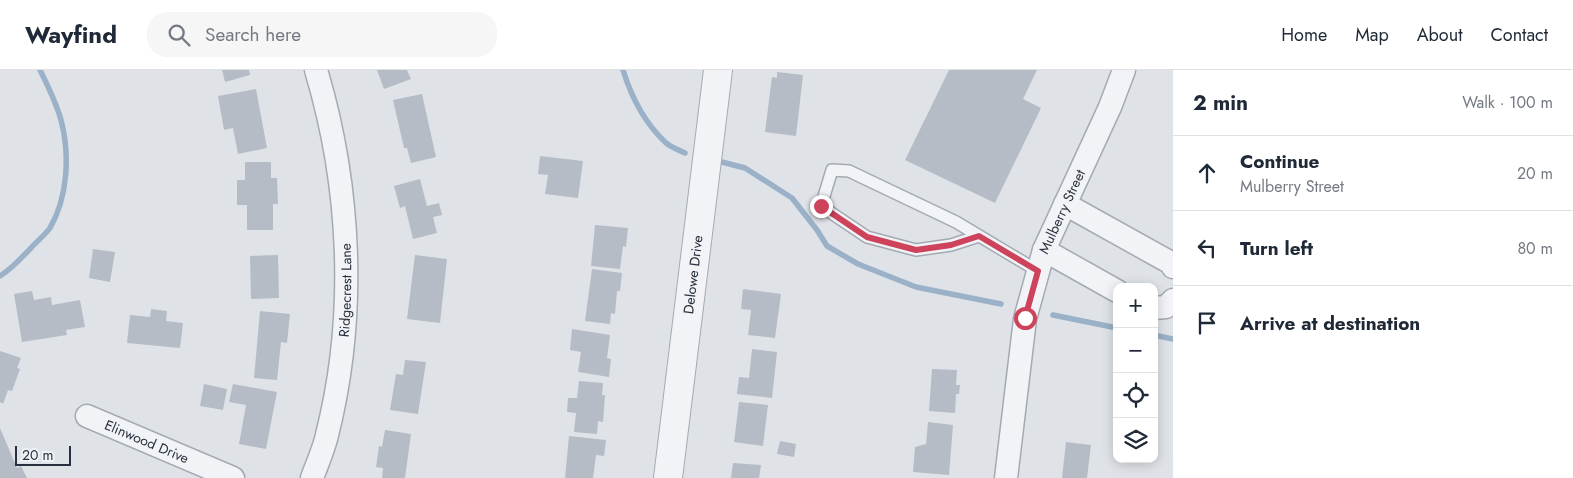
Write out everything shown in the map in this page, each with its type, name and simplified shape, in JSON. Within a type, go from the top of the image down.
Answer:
[{"type":"street","name":"Ridgecrest Lane","points":[[312,478],[327,436],[342,359],[347,276],[342,191],[325,100],[316,70]]},
{"type":"street","name":"Delowe Drive","points":[[668,478],[718,70]]},
{"type":"street","name":"Mulberry Street","points":[[1006,478],[1025,318],[1044,250],[1110,107],[1124,70]]},
{"type":"street","points":[[1065,204],[1171,263],[1173,266]]},
{"type":"street","points":[[1044,250],[1113,288]]},
{"type":"street","points":[[1158,308],[1166,307],[1173,300]]},
{"type":"street","name":"Elinwood Drive","points":[[87,416],[233,478]]},
{"type":"lane","points":[[979,236],[951,245],[916,250],[867,237],[821,206],[832,170],[849,170],[956,222],[1038,271]]},
{"type":"building","points":[[222,70],[249,70],[250,75],[225,82]]},
{"type":"building","points":[[377,70],[407,70],[411,79],[384,89]]},
{"type":"building","points":[[949,70],[1037,70],[1023,99],[1041,108],[995,203],[905,160]]},
{"type":"building","points":[[777,72],[803,75],[796,136],[765,132],[772,77],[777,78]]},
{"type":"building","points":[[256,89],[267,148],[238,154],[233,128],[224,130],[218,96]]},
{"type":"building","points":[[422,94],[436,157],[411,163],[407,148],[404,148],[393,100]]},
{"type":"building","points":[[540,156],[583,161],[578,198],[545,194],[548,175],[538,174]]},
{"type":"building","points":[[245,162],[271,162],[271,178],[277,178],[278,204],[273,204],[273,230],[247,230],[247,205],[237,205],[237,180],[245,180]]},
{"type":"building","points":[[420,179],[427,206],[439,203],[442,215],[433,217],[437,233],[413,239],[405,206],[400,208],[394,186]]},
{"type":"building","points":[[595,225],[628,228],[626,247],[623,246],[620,269],[591,266]]},
{"type":"building","points":[[93,249],[115,252],[110,282],[89,278]]},
{"type":"building","points":[[278,255],[279,298],[251,299],[250,256]]},
{"type":"building","points":[[415,255],[447,259],[440,323],[407,319]]},
{"type":"building","points":[[592,269],[622,273],[620,291],[617,291],[615,314],[611,313],[610,324],[585,321]]},
{"type":"building","points":[[743,289],[781,294],[775,338],[748,335],[751,310],[741,309]]},
{"type":"building","points":[[32,291],[34,300],[51,297],[52,305],[80,300],[85,327],[66,330],[67,335],[22,342],[14,294]]},
{"type":"building","points":[[151,309],[167,311],[166,321],[183,323],[180,348],[127,343],[130,315],[150,317]]},
{"type":"building","points":[[260,311],[290,314],[287,343],[281,342],[277,380],[254,378]]},
{"type":"building","points":[[572,329],[610,335],[607,358],[611,359],[609,377],[578,372],[581,352],[570,350]]},
{"type":"building","points":[[752,349],[777,352],[772,398],[737,394],[739,377],[749,378]]},
{"type":"building","points":[[0,351],[21,358],[17,368],[20,369],[12,391],[8,390],[3,404],[0,402]]},
{"type":"building","points":[[405,360],[426,362],[418,414],[390,410],[396,374],[403,375]]},
{"type":"building","points":[[932,369],[957,370],[956,385],[960,385],[959,394],[956,394],[955,413],[929,411]]},
{"type":"building","points":[[579,381],[603,383],[602,395],[605,395],[603,422],[598,421],[597,434],[574,432],[576,413],[567,412],[568,398],[577,398]]},
{"type":"building","points":[[204,384],[227,389],[223,410],[200,406]]},
{"type":"building","points":[[233,384],[277,392],[266,449],[239,444],[246,405],[229,402]]},
{"type":"building","points":[[739,402],[768,405],[763,446],[734,442]]},
{"type":"building","points":[[928,422],[953,425],[949,475],[913,472],[915,447],[926,444]]},
{"type":"building","points":[[0,428],[17,468],[21,466],[27,478],[0,478]]},
{"type":"building","points":[[385,430],[411,434],[405,478],[382,478],[383,468],[376,467],[379,446],[382,447]]},
{"type":"building","points":[[569,436],[606,440],[604,456],[596,455],[593,478],[565,478]]},
{"type":"building","points":[[780,441],[796,444],[794,457],[777,454]]},
{"type":"building","points":[[1066,442],[1091,445],[1087,478],[1062,478]]},
{"type":"building","points":[[733,463],[761,465],[759,478],[731,478]]},
{"type":"waterway","points":[[0,276],[17,263],[50,228],[61,203],[64,189],[66,175],[64,133],[57,107],[40,70]]},
{"type":"waterway","points":[[623,70],[634,99],[651,126],[667,144],[685,153]]},
{"type":"waterway","points":[[718,161],[745,168],[792,198],[827,246],[858,264],[916,287],[1001,304]]},
{"type":"waterway","points":[[1053,315],[1113,327]]},
{"type":"waterway","points":[[1158,336],[1173,339]]},
{"type":"route","points":[[821,206],[867,237],[916,250],[951,245],[979,236],[1038,271],[1025,318]]}]
